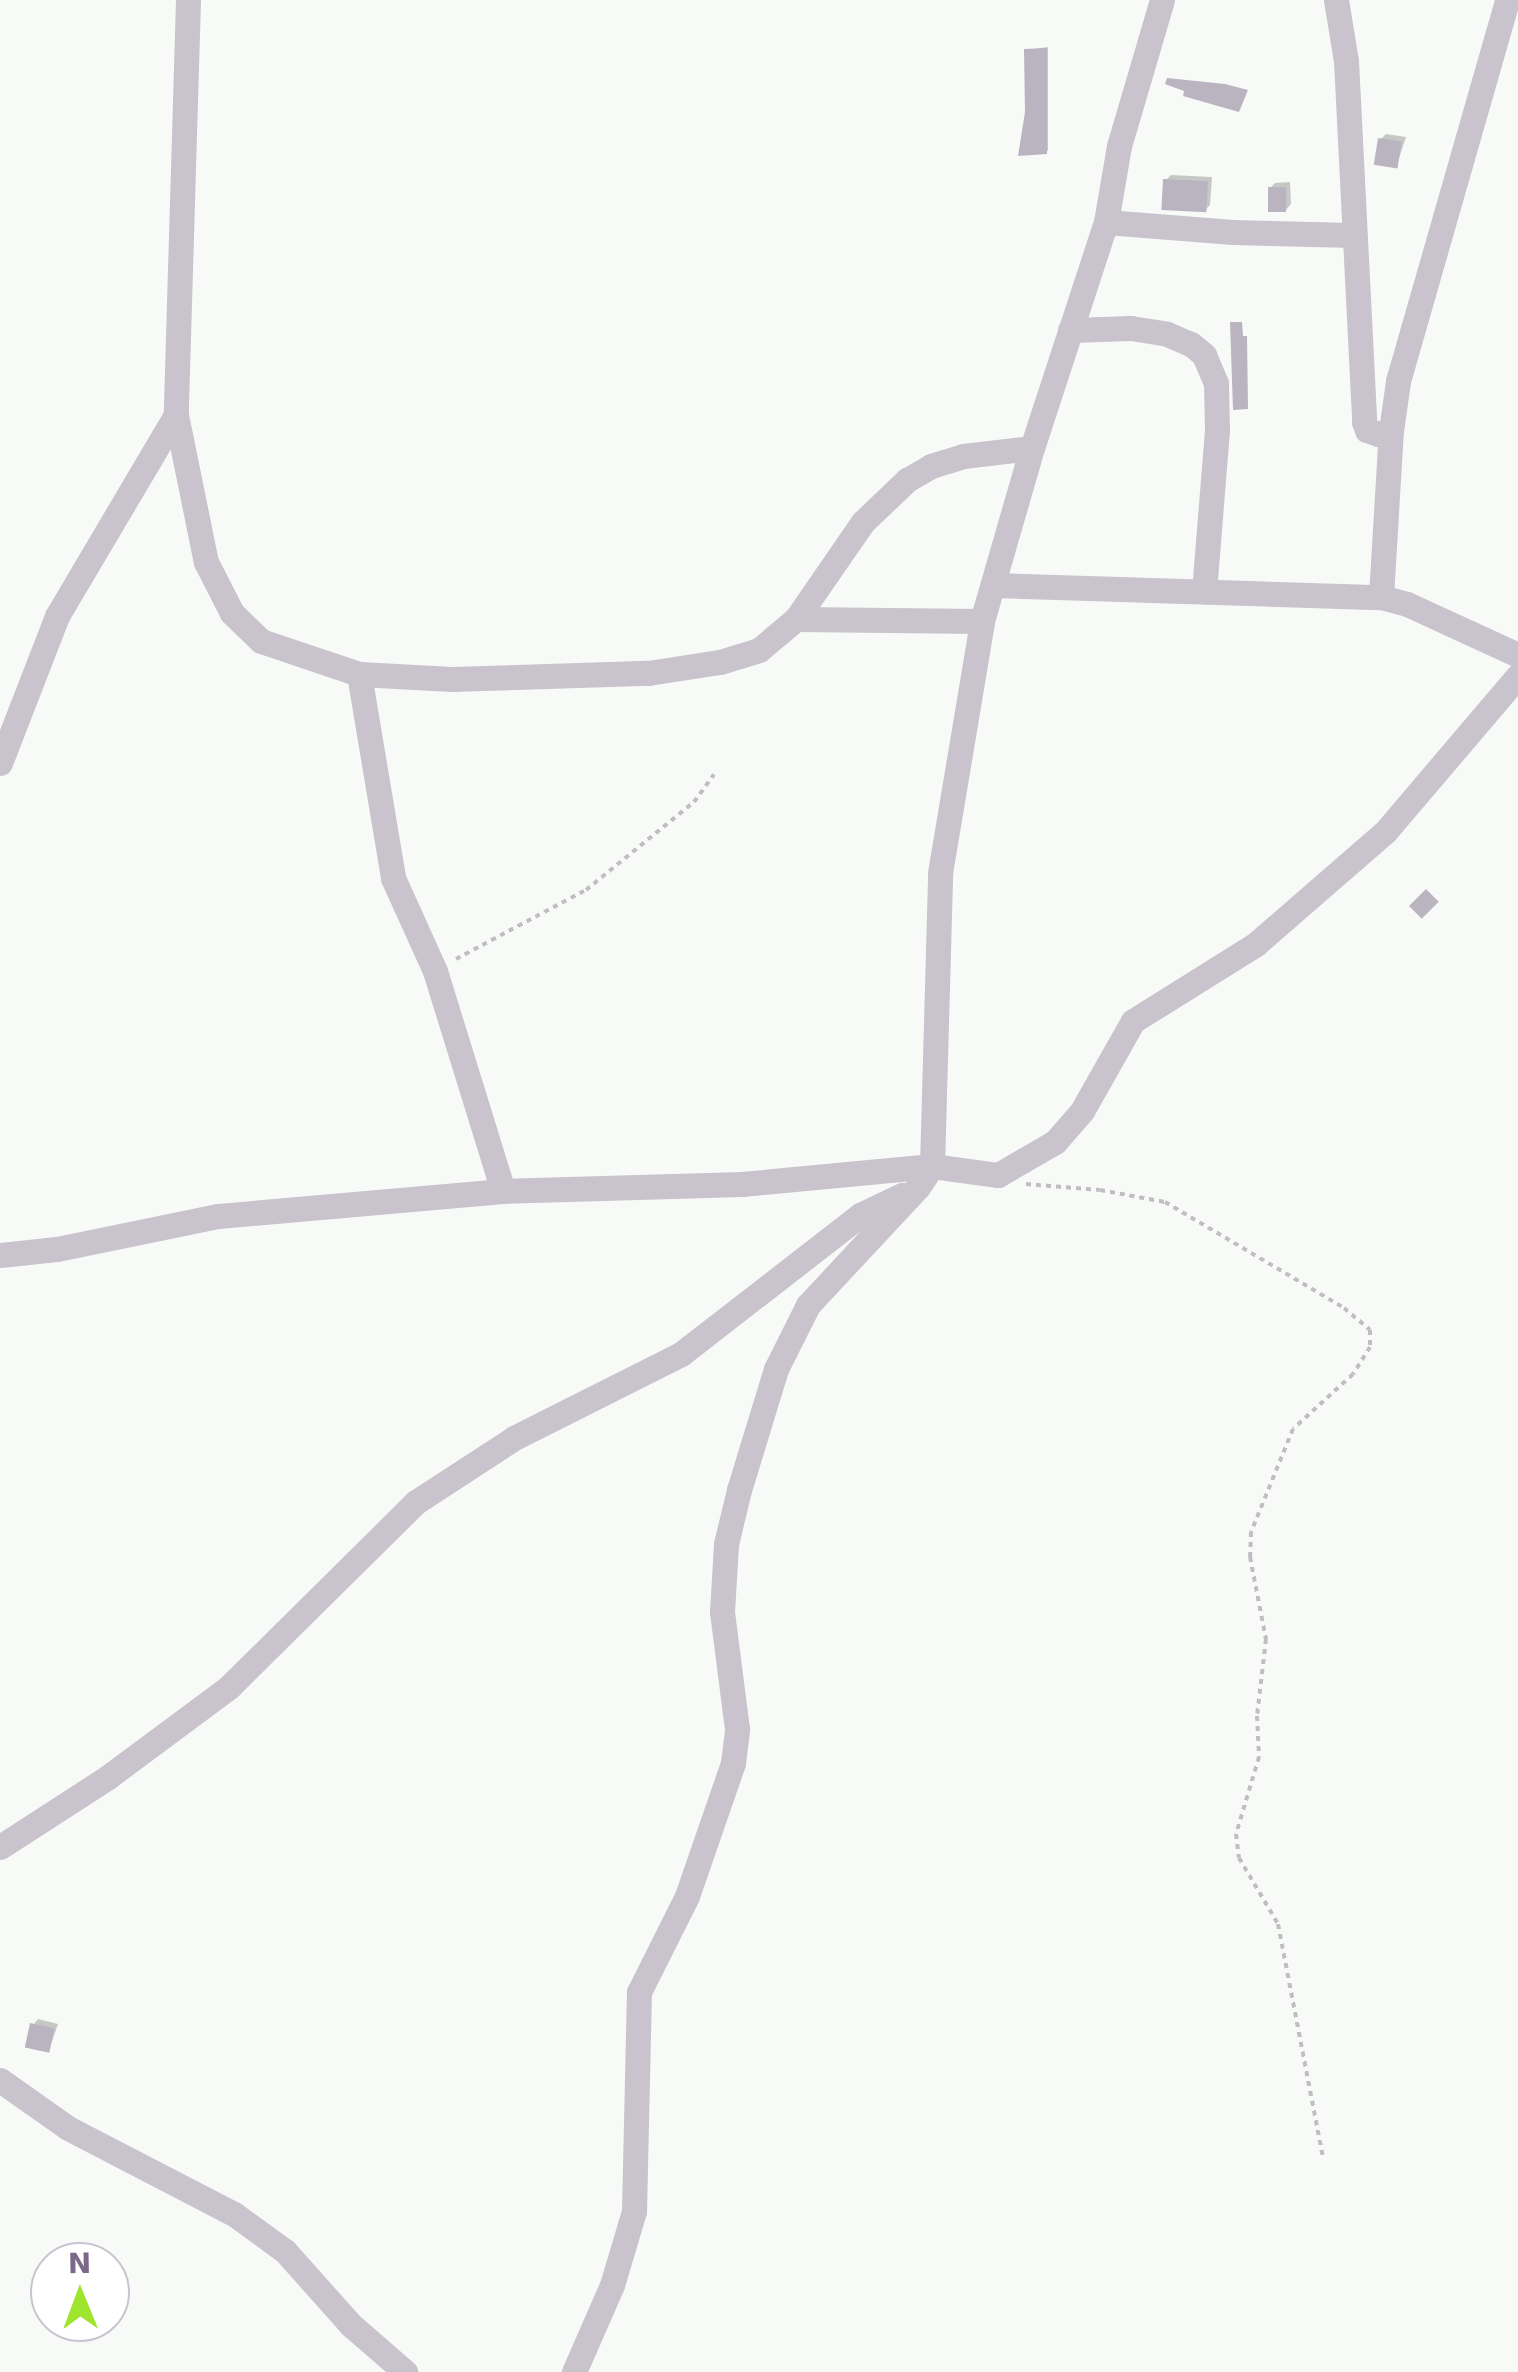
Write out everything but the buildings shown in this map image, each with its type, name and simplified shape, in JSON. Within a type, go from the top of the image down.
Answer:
[{"type":"street","points":[[188,0],[176,415],[206,562],[232,612],[262,641],[359,674],[452,679],[648,673],[720,662],[759,650],[796,619],[863,522],[907,480],[963,456],[1032,448]]},
{"type":"street","points":[[574,2372],[612,2286],[634,2211],[640,1992],[687,1896],[733,1762],[737,1730],[722,1612],[726,1544],[738,1490],[776,1369],[808,1306],[925,1176],[940,873],[982,621],[1032,448],[1106,222],[1119,146],[1162,0]]},
{"type":"street","points":[[1336,0],[1346,60],[1364,422],[1367,430],[1378,434],[1390,430]]},
{"type":"street","points":[[1381,597],[1390,430],[1398,381],[1508,40],[1508,0]]},
{"type":"street","points":[[1106,222],[1233,232],[1352,234]]},
{"type":"street","points":[[1070,330],[1130,328],[1166,334],[1191,344],[1204,356],[1216,383],[1217,430],[1204,590]]},
{"type":"street","points":[[0,763],[57,616],[176,415]]},
{"type":"street","points":[[993,585],[1381,597],[1407,604],[1518,654]]},
{"type":"street","points":[[796,619],[982,621]]},
{"type":"street","points":[[359,674],[393,878],[434,972],[503,1190]]},
{"type":"street","points":[[0,1255],[57,1249],[218,1216],[503,1190],[998,1174],[1054,1142],[1082,1111],[1133,1021],[1256,944],[1384,832],[1518,676]]},
{"type":"street","points":[[0,1847],[108,1777],[229,1687],[416,1502],[514,1438],[681,1354],[860,1215],[925,1176]]},
{"type":"street","points":[[0,2080],[68,2128],[234,2214],[284,2251],[352,2325],[405,2372]]},
{"type":"path","points":[[434,972],[586,890],[694,802],[714,774]]},
{"type":"path","points":[[998,1174],[1023,1184],[1100,1190],[1166,1202],[1344,1308],[1370,1330],[1370,1346],[1354,1374],[1294,1429],[1251,1532],[1250,1557],[1266,1639],[1257,1716],[1259,1757],[1236,1834],[1240,1858],[1278,1924],[1322,2158]]}]
